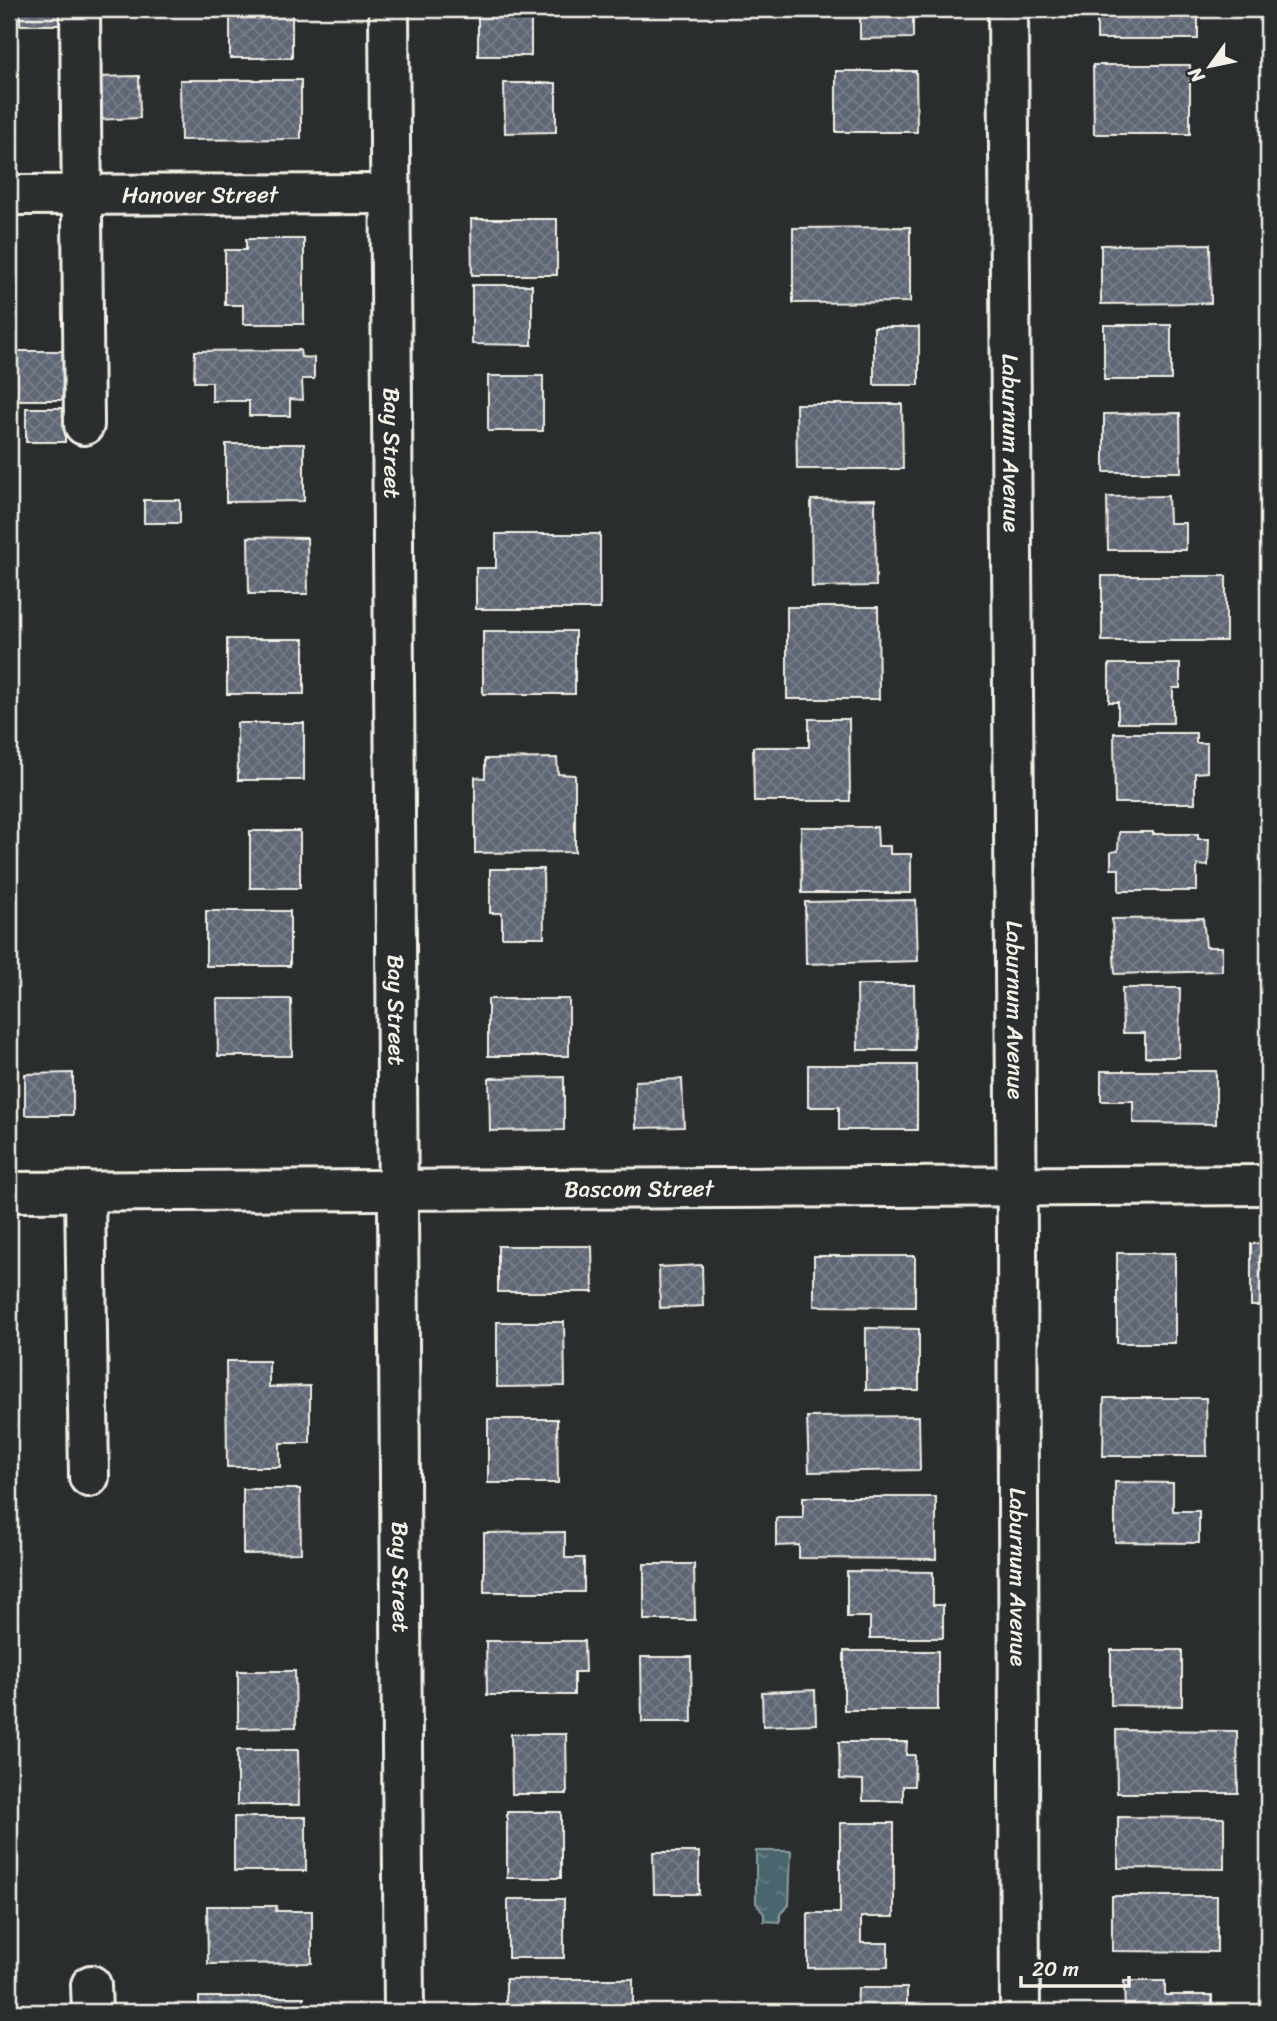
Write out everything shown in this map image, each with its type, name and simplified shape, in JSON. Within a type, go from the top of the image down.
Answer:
[{"type":"street","points":[[80,9],[84,425]]},
{"type":"street","name":"Bay Street","points":[[389,9],[404,2012]]},
{"type":"street","name":"Laburnum Avenue","points":[[1007,9],[1020,2012]]},
{"type":"street","name":"Hanover Street","points":[[9,195],[390,194]]},
{"type":"street","name":"Bascom Street","points":[[9,1192],[1268,1185]]},
{"type":"street","points":[[85,1191],[89,1477]]},
{"type":"water","points":[[756,1851],[791,1851],[789,1905],[780,1914],[780,1922],[764,1921],[764,1914],[756,1903]]},
{"type":"building","points":[[20,9],[59,9],[59,25],[20,25]]},
{"type":"building","points":[[230,9],[292,9],[292,58],[230,58]]},
{"type":"building","points":[[478,9],[531,9],[531,56],[478,56]]},
{"type":"building","points":[[860,9],[913,9],[913,38],[860,39]]},
{"type":"building","points":[[1097,9],[1198,9],[1198,39],[1097,39]]},
{"type":"building","points":[[1093,65],[1190,65],[1190,134],[1094,134]]},
{"type":"building","points":[[836,71],[916,71],[917,132],[836,132]]},
{"type":"building","points":[[139,76],[140,118],[94,120],[93,77]]},
{"type":"building","points":[[180,80],[301,80],[301,139],[181,140]]},
{"type":"building","points":[[504,83],[556,83],[556,132],[505,133]]},
{"type":"building","points":[[471,219],[557,219],[557,275],[472,275]]},
{"type":"building","points":[[910,227],[910,302],[793,303],[793,228]]},
{"type":"building","points":[[246,239],[304,239],[304,324],[243,324],[243,305],[225,305],[225,250],[246,250]]},
{"type":"building","points":[[1210,244],[1211,303],[1101,304],[1101,245]]},
{"type":"building","points":[[472,285],[532,285],[532,345],[472,344]]},
{"type":"building","points":[[1104,325],[1171,325],[1171,380],[1104,380]]},
{"type":"building","points":[[874,327],[919,327],[919,385],[874,385]]},
{"type":"building","points":[[300,350],[301,357],[314,358],[314,379],[302,379],[303,400],[290,399],[290,416],[249,416],[249,401],[212,401],[212,382],[194,382],[195,351]]},
{"type":"building","points":[[9,351],[65,351],[65,400],[9,400]]},
{"type":"building","points":[[488,376],[543,376],[543,431],[488,431]]},
{"type":"building","points":[[796,404],[902,404],[903,469],[797,469]]},
{"type":"building","points":[[26,408],[65,408],[65,442],[26,442]]},
{"type":"building","points":[[1180,413],[1181,472],[1104,472],[1104,414]]},
{"type":"building","points":[[226,444],[304,444],[304,501],[226,502]]},
{"type":"building","points":[[1168,496],[1169,523],[1186,523],[1186,550],[1108,550],[1107,497]]},
{"type":"building","points":[[875,499],[876,586],[812,587],[811,500]]},
{"type":"building","points":[[144,500],[180,500],[180,523],[144,523]]},
{"type":"building","points":[[496,534],[600,534],[600,609],[476,609],[476,568],[496,568]]},
{"type":"building","points":[[248,537],[307,538],[308,594],[249,594]]},
{"type":"building","points":[[1102,576],[1226,576],[1226,641],[1102,641]]},
{"type":"building","points":[[787,607],[878,607],[879,699],[787,699]]},
{"type":"building","points":[[483,631],[575,631],[575,694],[483,694]]},
{"type":"building","points":[[227,639],[304,639],[304,694],[227,694]]},
{"type":"building","points":[[1109,664],[1180,664],[1180,688],[1173,688],[1173,723],[1118,723],[1118,702],[1109,702]]},
{"type":"building","points":[[809,719],[849,719],[850,801],[754,801],[753,747],[809,747]]},
{"type":"building","points":[[237,723],[304,723],[304,780],[238,780]]},
{"type":"building","points":[[1114,733],[1196,733],[1196,743],[1207,743],[1207,772],[1195,773],[1195,803],[1115,803]]},
{"type":"building","points":[[557,758],[558,774],[575,775],[575,852],[475,853],[475,777],[485,778],[485,759]]},
{"type":"building","points":[[801,827],[877,827],[878,846],[890,846],[890,854],[911,854],[911,893],[802,893]]},
{"type":"building","points":[[250,831],[300,831],[300,888],[250,888]]},
{"type":"building","points":[[1119,832],[1198,834],[1198,839],[1209,839],[1208,866],[1197,865],[1197,891],[1119,891],[1119,869],[1111,869],[1111,852],[1118,851]]},
{"type":"building","points":[[490,869],[543,869],[544,937],[502,937],[502,913],[490,913]]},
{"type":"building","points":[[916,900],[918,961],[806,964],[805,902]]},
{"type":"building","points":[[206,911],[290,911],[290,966],[206,966]]},
{"type":"building","points":[[1203,918],[1206,947],[1222,947],[1222,971],[1115,974],[1112,919]]},
{"type":"building","points":[[857,985],[914,985],[915,1050],[858,1050]]},
{"type":"building","points":[[1122,988],[1180,988],[1179,1057],[1145,1057],[1145,1033],[1123,1033]]},
{"type":"building","points":[[217,999],[291,999],[292,1056],[218,1056]]},
{"type":"building","points":[[488,999],[569,999],[569,1056],[488,1056]]},
{"type":"building","points":[[808,1065],[917,1065],[917,1130],[839,1130],[839,1107],[808,1107]]},
{"type":"building","points":[[1101,1071],[1216,1071],[1216,1124],[1133,1123],[1133,1101],[1101,1101]]},
{"type":"building","points":[[73,1073],[73,1115],[25,1115],[25,1074]]},
{"type":"building","points":[[564,1077],[564,1130],[490,1131],[489,1078]]},
{"type":"building","points":[[682,1079],[684,1127],[636,1128],[635,1081]]},
{"type":"building","points":[[1268,1243],[1268,1306],[1251,1306],[1251,1244]]},
{"type":"building","points":[[498,1246],[592,1246],[593,1292],[498,1292]]},
{"type":"building","points":[[1117,1253],[1175,1253],[1175,1343],[1117,1343]]},
{"type":"building","points":[[814,1256],[915,1256],[915,1307],[814,1306]]},
{"type":"building","points":[[702,1265],[703,1306],[660,1308],[659,1267]]},
{"type":"building","points":[[497,1322],[564,1322],[565,1386],[497,1387]]},
{"type":"building","points":[[866,1328],[919,1329],[919,1390],[866,1390]]},
{"type":"building","points":[[226,1361],[269,1361],[269,1387],[310,1386],[310,1443],[280,1443],[280,1467],[227,1467]]},
{"type":"building","points":[[1104,1398],[1206,1398],[1207,1456],[1103,1456]]},
{"type":"building","points":[[9,1414],[12,1414],[12,1441],[9,1441]]},
{"type":"building","points":[[919,1416],[920,1470],[809,1472],[807,1417]]},
{"type":"building","points":[[488,1419],[557,1419],[558,1483],[488,1483]]},
{"type":"building","points":[[1115,1482],[1173,1483],[1173,1511],[1199,1511],[1199,1543],[1115,1542]]},
{"type":"building","points":[[243,1489],[300,1489],[301,1553],[243,1554]]},
{"type":"building","points":[[803,1497],[936,1497],[936,1559],[799,1558],[799,1545],[776,1546],[776,1518],[803,1518]]},
{"type":"building","points":[[565,1532],[565,1558],[584,1558],[584,1592],[484,1592],[484,1533]]},
{"type":"building","points":[[644,1564],[694,1564],[695,1620],[644,1620]]},
{"type":"building","points":[[847,1571],[933,1572],[933,1605],[943,1605],[943,1638],[870,1638],[870,1617],[847,1617]]},
{"type":"building","points":[[11,1583],[11,1613],[9,1613]]},
{"type":"building","points":[[486,1641],[584,1641],[585,1672],[574,1672],[574,1695],[487,1695]]},
{"type":"building","points":[[1111,1650],[1182,1650],[1182,1706],[1111,1705]]},
{"type":"building","points":[[844,1651],[938,1651],[938,1710],[844,1710]]},
{"type":"building","points":[[641,1657],[691,1657],[692,1722],[642,1722]]},
{"type":"building","points":[[238,1671],[295,1671],[296,1727],[238,1728]]},
{"type":"building","points":[[815,1690],[816,1724],[763,1726],[762,1692]]},
{"type":"building","points":[[1116,1730],[1237,1731],[1238,1793],[1117,1793]]},
{"type":"building","points":[[511,1734],[566,1734],[567,1794],[512,1794]]},
{"type":"building","points":[[839,1742],[907,1742],[906,1755],[915,1755],[914,1786],[903,1786],[903,1801],[863,1801],[863,1780],[840,1779]]},
{"type":"building","points":[[237,1750],[298,1750],[299,1805],[237,1805]]},
{"type":"building","points":[[507,1812],[561,1812],[561,1878],[507,1878]]},
{"type":"building","points":[[234,1817],[306,1817],[306,1871],[234,1871]]},
{"type":"building","points":[[1118,1817],[1224,1818],[1224,1869],[1118,1868]]},
{"type":"building","points":[[840,1823],[894,1823],[894,1917],[861,1917],[861,1943],[888,1943],[888,1967],[808,1968],[808,1913],[840,1913]]},
{"type":"building","points":[[653,1852],[699,1852],[699,1894],[654,1894]]},
{"type":"building","points":[[1112,1896],[1217,1896],[1217,1952],[1112,1951]]},
{"type":"building","points":[[508,1899],[564,1899],[564,1958],[508,1958]]},
{"type":"building","points":[[207,1906],[277,1906],[276,1911],[312,1911],[312,1963],[208,1964]]},
{"type":"building","points":[[506,1979],[633,1979],[633,2012],[506,2012]]},
{"type":"building","points":[[1124,1981],[1165,1981],[1165,1995],[1212,1995],[1212,2012],[1125,2012]]},
{"type":"building","points":[[858,1988],[907,1988],[907,2012],[857,2012]]},
{"type":"building","points":[[199,1997],[304,1997],[304,2012],[199,2012]]},
{"type":"building","points":[[25,2008],[68,2008],[68,2012],[25,2012]]}]
